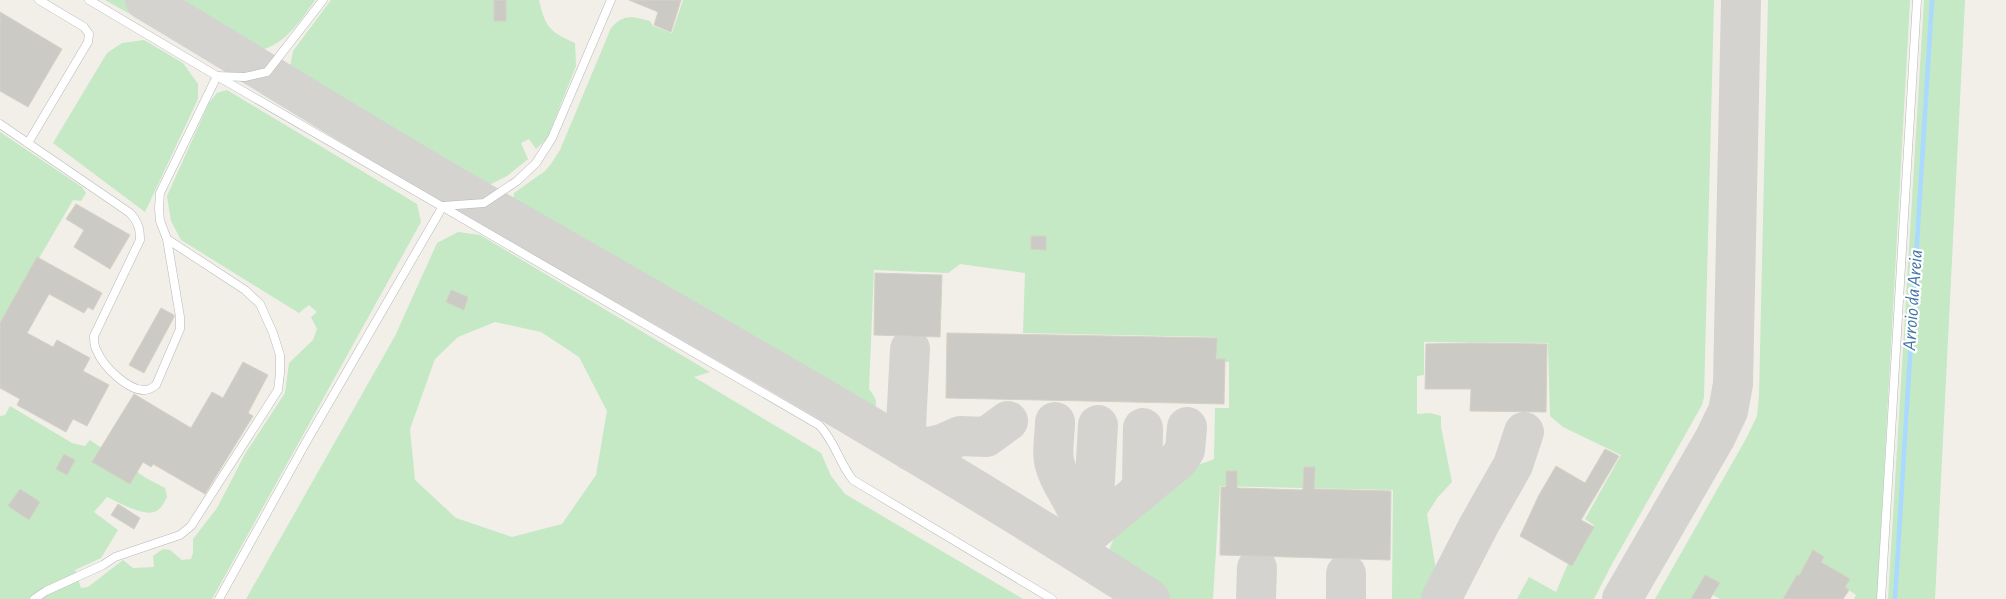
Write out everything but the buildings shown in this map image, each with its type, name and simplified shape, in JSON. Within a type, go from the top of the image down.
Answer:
[{"type":"lane","points":[[28,143],[88,42],[89,34],[84,27],[38,0]]},
{"type":"lane","points":[[89,0],[819,425],[828,434],[844,468],[853,480],[1052,599]]},
{"type":"lane","points":[[217,76],[245,76],[267,72],[322,0]]},
{"type":"lane","points":[[443,206],[484,203],[517,180],[536,163],[552,138],[611,0]]},
{"type":"lane","points":[[1881,599],[1918,0]]},
{"type":"lane","points":[[0,124],[130,213],[137,222],[140,230],[140,240],[94,336],[94,343],[96,352],[118,378],[139,390],[148,390],[156,386],[180,329],[180,317],[167,239],[160,221],[158,208],[160,193],[217,76]]},
{"type":"lane","points":[[219,599],[310,436],[443,206]]},
{"type":"lane","points":[[34,599],[46,591],[103,565],[115,557],[180,535],[191,526],[278,390],[280,355],[273,333],[260,304],[245,290],[167,239]]},
{"type":"green space","points":[[105,0],[132,0],[173,25],[185,45]]},
{"type":"green space","points":[[166,0],[315,0],[296,26],[281,40],[272,46],[253,51]]},
{"type":"green space","points":[[331,0],[539,0],[546,23],[550,28],[575,43],[576,66],[547,139],[536,149],[529,139],[521,143],[528,159],[507,176],[489,185],[476,181],[289,72],[293,51]]},
{"type":"green space","points":[[683,0],[1714,0],[1704,397],[1702,405],[1594,599],[1517,599],[1529,577],[1556,592],[1567,566],[1594,525],[1585,519],[1621,455],[1563,427],[1550,416],[1548,343],[1424,342],[1424,375],[1417,376],[1417,414],[1430,413],[1441,416],[1441,427],[1452,482],[1438,497],[1427,514],[1438,583],[1423,599],[1392,599],[1393,490],[1220,486],[1213,599],[1169,599],[1109,560],[1110,548],[1125,522],[1149,497],[1188,469],[1214,459],[1215,408],[1229,408],[1229,362],[1217,361],[1215,337],[1023,333],[1025,273],[960,264],[948,273],[874,270],[869,389],[876,405],[871,415],[525,212],[513,203],[514,193],[545,171],[560,150],[611,28],[620,20],[629,17],[650,21],[653,26],[672,33]]},
{"type":"green space","points":[[1768,0],[1910,0],[1877,599],[1854,599],[1856,595],[1812,564],[1791,599],[1720,599],[1713,595],[1720,583],[1691,599],[1655,599],[1757,416]]},
{"type":"green space","points":[[1924,0],[1965,0],[1935,599],[1888,599]]},
{"type":"green space","points":[[144,40],[183,63],[198,84],[198,99],[145,212],[53,143],[107,53],[122,43]]},
{"type":"green space","points":[[227,90],[417,204],[421,222],[212,599],[0,599],[0,416],[5,415],[10,406],[72,443],[85,446],[90,440],[146,478],[165,488],[167,497],[160,508],[154,512],[143,512],[107,497],[94,512],[118,530],[101,558],[75,570],[81,588],[88,587],[123,560],[133,568],[154,567],[153,556],[163,549],[170,550],[182,560],[191,559],[193,539],[217,508],[245,454],[285,393],[289,363],[313,340],[317,329],[311,317],[317,312],[309,305],[299,313],[181,240],[171,221],[167,196],[209,103],[217,93]]},
{"type":"green space","points":[[0,132],[82,187],[86,193],[81,201],[73,200],[0,325]]},
{"type":"green space","points":[[458,232],[480,235],[710,372],[694,377],[821,453],[831,476],[845,494],[1023,599],[246,599],[395,336],[437,243]],"holes":[[[495,322],[541,332],[579,357],[607,411],[596,475],[562,524],[512,537],[456,518],[415,480],[410,429],[435,359],[458,337]]]},
{"type":"waterway","name":"Arroio da Areia","points":[[1895,599],[1932,0]]},
{"type":"taxiway","points":[[145,0],[457,188],[893,440],[980,492],[1150,599]]},
{"type":"taxiway","points":[[1622,599],[1715,438],[1728,411],[1733,384],[1741,0]]},
{"type":"taxiway","points":[[910,349],[906,426],[911,451],[942,444],[960,436],[986,437],[1008,421]]},
{"type":"taxiway","points":[[1055,422],[1053,450],[1055,465],[1058,475],[1078,512],[1080,521],[1079,542],[1068,546]]},
{"type":"taxiway","points":[[1087,535],[1093,515],[1098,425]]},
{"type":"taxiway","points":[[1079,542],[1178,460],[1185,450],[1187,427]]},
{"type":"taxiway","points":[[1138,492],[1142,484],[1143,428]]},
{"type":"taxiway","points":[[1441,599],[1479,525],[1513,465],[1524,432]]},
{"type":"taxiway","points":[[1256,599],[1257,568]]},
{"type":"taxiway","points":[[1346,574],[1346,599]]}]
